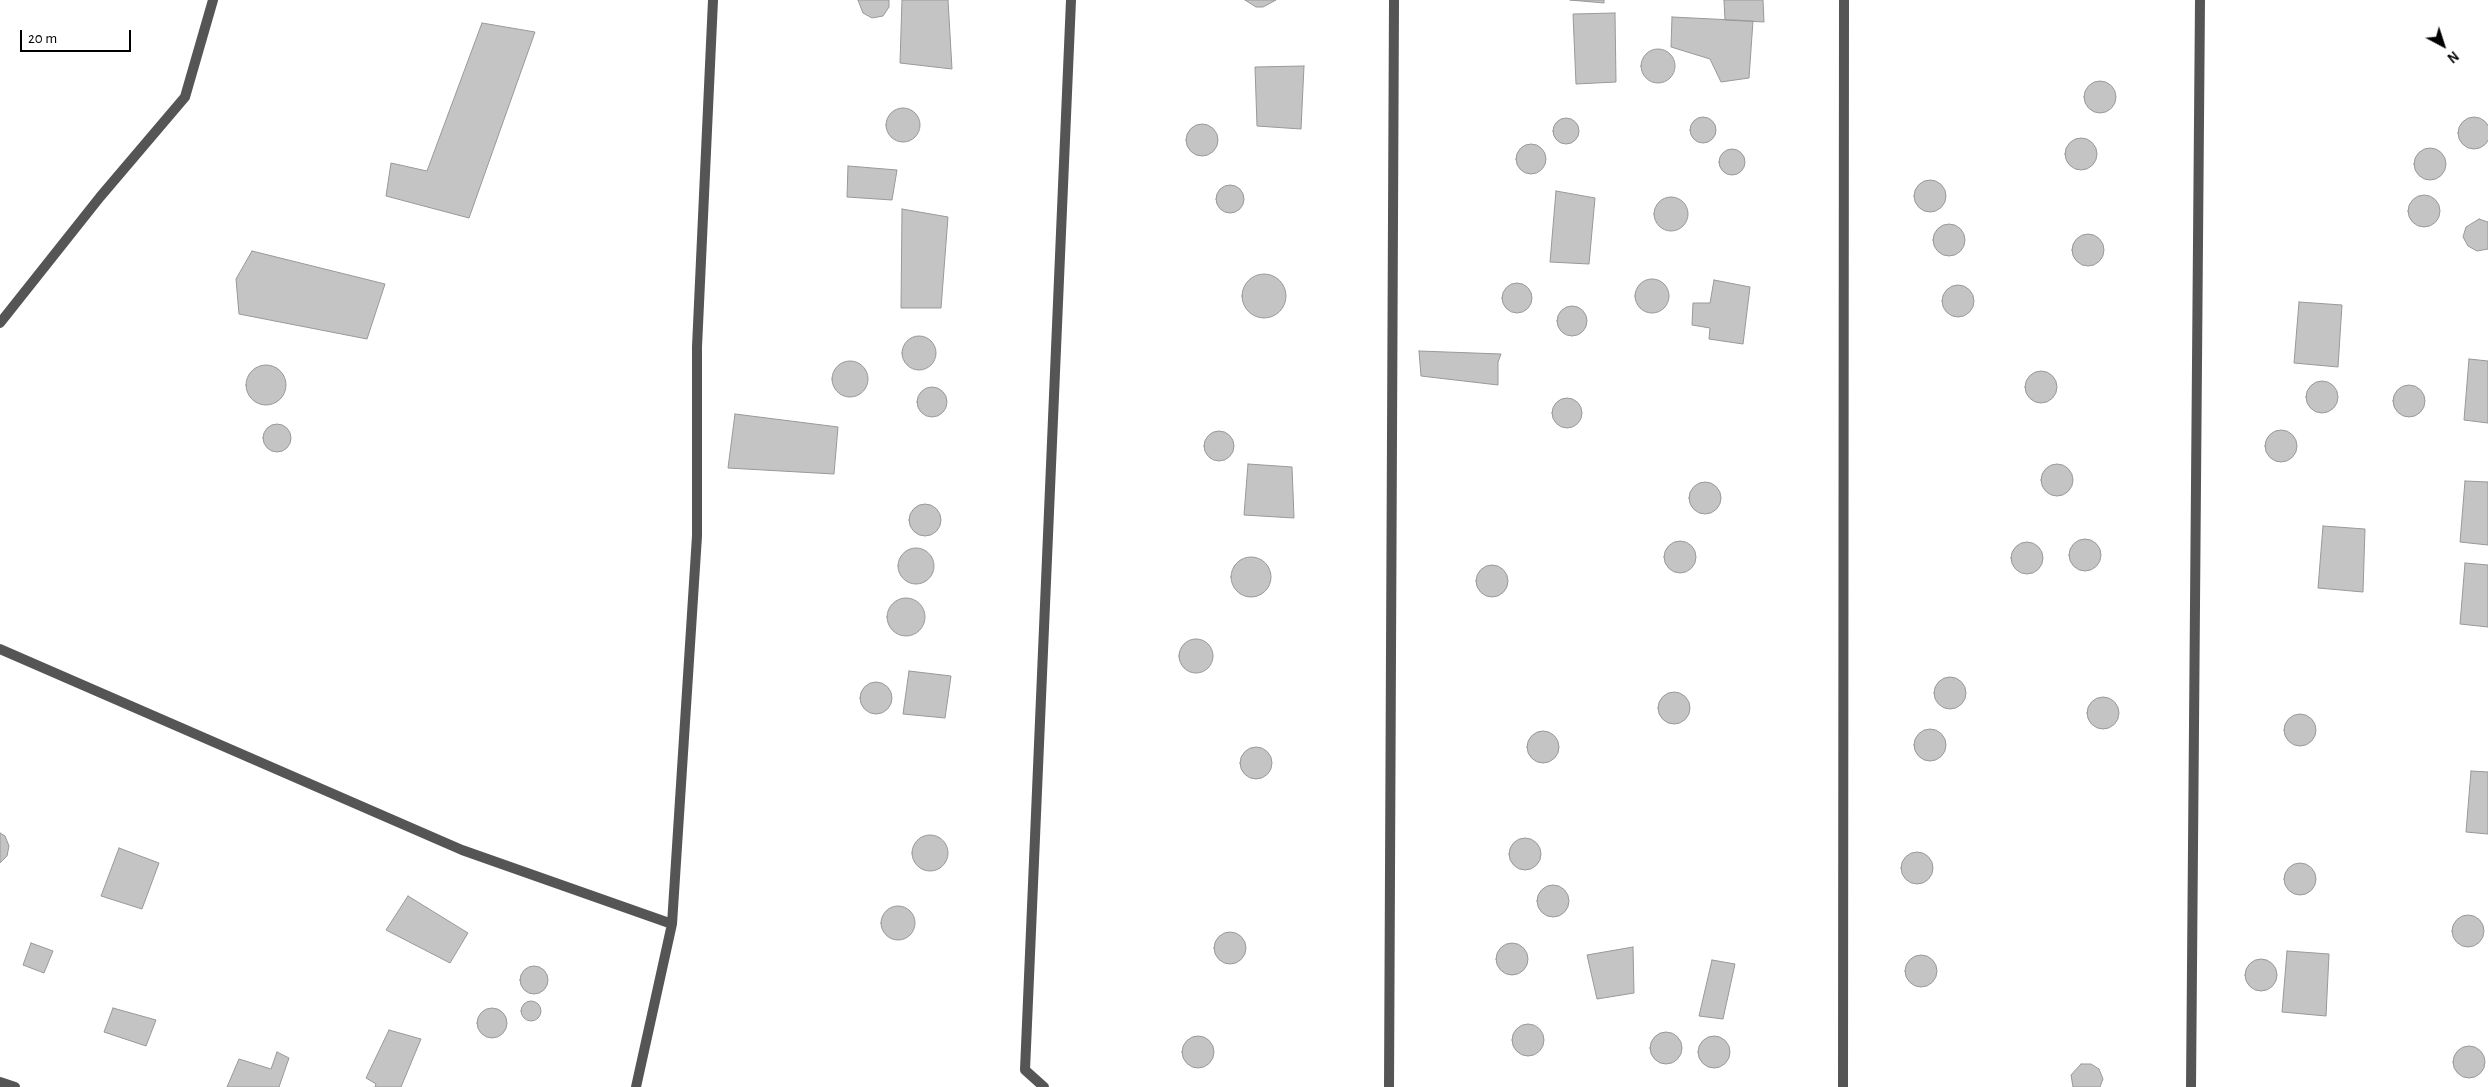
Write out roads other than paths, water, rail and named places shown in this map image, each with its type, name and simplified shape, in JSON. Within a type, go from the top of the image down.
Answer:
[{"type":"street","points":[[0,323],[100,197],[185,97],[213,0]]},
{"type":"street","points":[[636,1087],[672,924],[698,536],[697,348],[712,0]]},
{"type":"street","points":[[1044,1087],[1025,1070],[1071,0]]},
{"type":"street","points":[[1389,1087],[1394,0]]},
{"type":"street","points":[[1843,1087],[1844,0]]},
{"type":"street","points":[[2191,1087],[2200,0]]},
{"type":"street","points":[[0,649],[462,850],[672,924]]},
{"type":"street","points":[[0,1082],[15,1087]]}]
